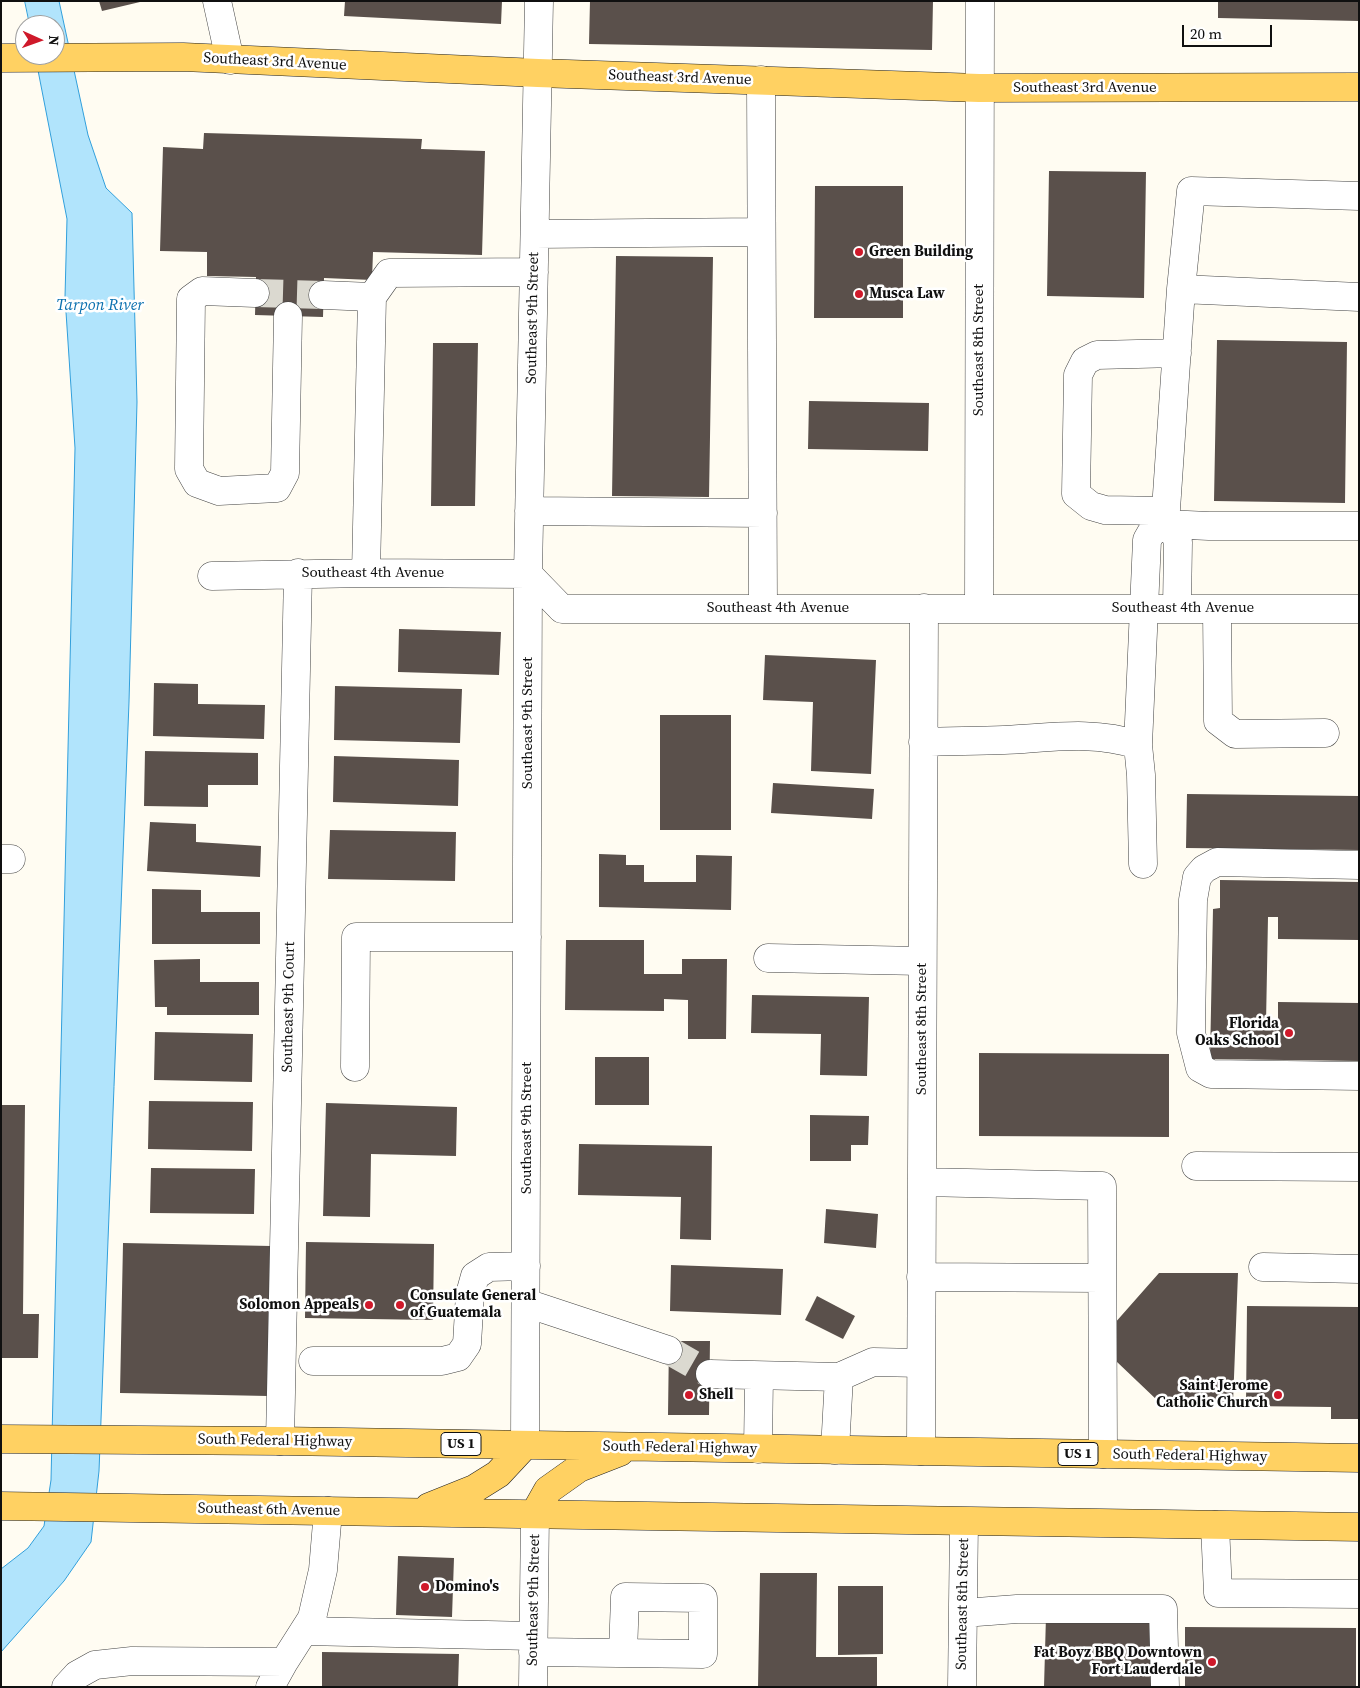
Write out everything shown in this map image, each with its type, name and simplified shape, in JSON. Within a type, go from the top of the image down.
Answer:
[{"type":"main road","name":"Southeast 3rd Avenue","points":[[1,58],[183,57],[538,73],[979,88],[1359,87]]},
{"type":"main road","name":"South Federal Highway","points":[[12,1439],[525,1444],[1359,1458]]},
{"type":"main road","points":[[416,1512],[474,1489],[498,1474],[525,1444]]},
{"type":"main road","points":[[535,1513],[548,1490],[579,1468],[631,1447]]},
{"type":"main road","name":"Southeast 6th Avenue","points":[[11,1506],[416,1512]]},
{"type":"main road","points":[[416,1512],[1359,1527]]},
{"type":"street","points":[[217,1],[230,60]]},
{"type":"street","name":"Southeast 9th Street","points":[[525,1444],[528,574],[539,1]]},
{"type":"street","name":"Southeast 8th Street","points":[[978,608],[980,1]]},
{"type":"street","points":[[761,80],[763,608]]},
{"type":"street","points":[[1177,608],[1178,542],[1165,518],[1181,288],[1191,191],[1359,196]]},
{"type":"street","points":[[535,234],[762,232]]},
{"type":"street","points":[[366,573],[372,297],[389,273],[534,272]]},
{"type":"street","points":[[1181,288],[1359,296]]},
{"type":"street","points":[[255,293],[202,291],[191,300],[189,469],[197,483],[219,491],[277,488],[285,473],[288,316]]},
{"type":"street","points":[[323,295],[372,297]]},
{"type":"street","points":[[1177,353],[1097,355],[1085,361],[1078,375],[1076,494],[1091,506],[1105,510],[1209,526],[1359,526]]},
{"type":"street","points":[[530,512],[763,513]]},
{"type":"street","points":[[1143,864],[1141,775],[1138,745],[1147,540],[1165,518]]},
{"type":"street","name":"Southeast 4th Avenue","points":[[212,576],[298,573],[528,574],[562,609],[1359,609]]},
{"type":"street","name":"Southeast 9th Court","points":[[280,1441],[298,573]]},
{"type":"street","name":"Southeast 8th Street","points":[[921,1451],[924,608]]},
{"type":"street","points":[[1217,608],[1218,721],[1235,734],[1325,733]]},
{"type":"street","points":[[923,742],[1003,740],[1068,735],[1117,738],[1138,745]]},
{"type":"street","points":[[1359,864],[1217,862],[1204,869],[1197,877],[1192,900],[1191,1033],[1200,1068],[1211,1074],[1359,1076]]},
{"type":"street","points":[[355,1067],[356,937],[527,937]]},
{"type":"street","points":[[768,958],[922,961]]},
{"type":"street","points":[[1196,1166],[1359,1168]]},
{"type":"street","points":[[922,1182],[1102,1186],[1103,1454]]},
{"type":"street","points":[[312,1361],[442,1361],[458,1357],[467,1344],[470,1294],[475,1276],[489,1266],[526,1266]]},
{"type":"street","points":[[1263,1267],[1359,1269]]},
{"type":"street","points":[[921,1277],[1101,1278]]},
{"type":"street","points":[[526,1302],[668,1350]]},
{"type":"street","points":[[710,1374],[839,1377],[873,1362],[921,1363]]},
{"type":"street","points":[[758,1449],[760,1376]]},
{"type":"street","points":[[835,1450],[839,1377]]},
{"type":"street","points":[[270,1687],[312,1618],[323,1570],[328,1511]]},
{"type":"street","name":"Southeast 9th Street","points":[[532,1687],[535,1513]]},
{"type":"street","name":"Southeast 8th Street","points":[[962,1687],[964,1522]]},
{"type":"street","points":[[1215,1525],[1218,1593],[1359,1594]]},
{"type":"street","points":[[963,1613],[1017,1609],[1163,1609],[1165,1687]]},
{"type":"street","points":[[304,1631],[533,1644],[623,1653]]},
{"type":"street","points":[[66,1687],[77,1675],[95,1665],[132,1661],[285,1660]]},
{"type":"water","name":"Tarpon River","points":[[25,1],[59,1],[62,15],[28,15]]},
{"type":"water","name":"Tarpon River","points":[[65,29],[88,135],[106,188],[132,213],[137,402],[129,702],[99,1471],[91,1542],[64,1581],[1,1652],[1,1569],[28,1548],[44,1526],[51,1480],[75,448],[65,297],[67,219],[37,65],[65,65]]},
{"type":"building","points":[[99,1],[140,1],[140,2],[102,11]]},
{"type":"building","points":[[345,1],[502,1],[501,24],[344,16]]},
{"type":"building","points":[[590,1],[933,1],[932,50],[589,44]]},
{"type":"building","points":[[1218,1],[1359,1],[1359,21],[1218,18]]},
{"type":"building","points":[[204,133],[422,139],[421,149],[485,151],[482,255],[373,252],[372,280],[324,278],[323,317],[255,315],[256,277],[207,276],[207,252],[160,251],[163,147],[203,149]]},
{"type":"building","points":[[1049,171],[1146,172],[1144,298],[1047,296]]},
{"type":"building","name":"Green Building","points":[[815,186],[903,186],[903,318],[814,318]]},
{"type":"building","points":[[616,256],[713,257],[709,497],[612,496]]},
{"type":"building","points":[[1217,340],[1347,342],[1345,503],[1214,501]]},
{"type":"building","points":[[433,343],[478,343],[475,506],[431,506]]},
{"type":"building","points":[[809,401],[929,403],[928,451],[808,449]]},
{"type":"building","points":[[399,629],[501,632],[499,675],[398,672]]},
{"type":"building","points":[[765,655],[876,660],[871,774],[811,771],[813,702],[763,700]]},
{"type":"building","points":[[154,683],[198,684],[198,704],[265,705],[264,739],[153,736]]},
{"type":"building","points":[[335,686],[462,689],[460,743],[334,740]]},
{"type":"building","points":[[660,715],[731,715],[731,830],[660,830]]},
{"type":"building","points":[[145,751],[258,753],[258,785],[208,785],[208,807],[144,806]]},
{"type":"building","points":[[334,756],[459,760],[458,806],[333,802]]},
{"type":"building","points":[[773,783],[874,789],[872,819],[771,813]]},
{"type":"building","points":[[1187,794],[1359,796],[1359,850],[1186,848]]},
{"type":"building","points":[[150,822],[196,824],[196,842],[261,846],[260,877],[147,871]]},
{"type":"building","points":[[330,830],[456,832],[455,881],[328,879]]},
{"type":"building","points":[[599,854],[626,855],[626,865],[644,865],[644,882],[696,882],[696,855],[732,856],[731,910],[599,907]]},
{"type":"building","points":[[1220,880],[1359,882],[1359,940],[1278,939],[1278,917],[1268,917],[1266,1023],[1278,1023],[1278,1002],[1359,1003],[1359,1061],[1210,1059],[1213,909],[1220,908]]},
{"type":"building","points":[[152,889],[201,890],[201,912],[260,912],[260,944],[152,944]]},
{"type":"building","points":[[566,940],[644,940],[644,974],[682,974],[682,959],[727,959],[726,1039],[688,1039],[688,1000],[664,999],[664,1011],[565,1010]]},
{"type":"building","points":[[200,959],[200,982],[259,982],[259,1015],[167,1015],[167,1007],[155,1007],[154,960]]},
{"type":"building","points":[[752,995],[869,997],[867,1076],[820,1075],[821,1034],[751,1033]]},
{"type":"building","points":[[155,1032],[253,1034],[252,1082],[154,1080]]},
{"type":"building","points":[[979,1053],[1169,1054],[1169,1137],[979,1136]]},
{"type":"building","points":[[595,1057],[649,1057],[649,1105],[595,1105]]},
{"type":"building","points":[[149,1101],[253,1102],[252,1151],[148,1149]]},
{"type":"building","points":[[326,1103],[457,1107],[456,1156],[371,1154],[370,1217],[323,1216]]},
{"type":"building","points":[[1,1105],[25,1105],[23,1314],[39,1314],[38,1358],[1,1358]]},
{"type":"building","points":[[810,1115],[869,1116],[868,1145],[851,1145],[851,1161],[810,1161]]},
{"type":"building","points":[[579,1144],[712,1146],[711,1240],[680,1239],[681,1197],[578,1195]]},
{"type":"building","points":[[151,1168],[255,1169],[254,1214],[150,1213]]},
{"type":"building","points":[[826,1209],[878,1214],[876,1248],[824,1243]]},
{"type":"building","points":[[306,1242],[434,1244],[433,1320],[305,1318]]},
{"type":"building","points":[[123,1243],[271,1246],[268,1396],[120,1393]]},
{"type":"building","points":[[671,1265],[783,1269],[781,1315],[670,1311]]},
{"type":"building","points":[[1159,1273],[1238,1273],[1233,1403],[1158,1401],[1116,1361],[1114,1324]]},
{"type":"building","points":[[817,1296],[855,1316],[843,1339],[805,1320]]},
{"type":"building","points":[[1247,1306],[1359,1307],[1359,1419],[1331,1419],[1331,1407],[1246,1406]]},
{"type":"building","name":"Shell","points":[[669,1341],[710,1341],[709,1415],[668,1415]]},
{"type":"building","name":"Domino's","points":[[398,1556],[454,1558],[452,1617],[396,1615]]},
{"type":"building","points":[[760,1573],[817,1573],[816,1657],[877,1657],[877,1687],[758,1687]]},
{"type":"building","points":[[838,1586],[883,1586],[883,1654],[838,1655]]},
{"type":"building","points":[[1046,1616],[1157,1619],[1155,1687],[1044,1687]]},
{"type":"building","points":[[1185,1627],[1356,1628],[1356,1687],[1185,1687]]},
{"type":"building","points":[[322,1652],[459,1654],[458,1687],[322,1687]]},
{"type":"tunnel","points":[[255,293],[323,295]]},
{"type":"tunnel","points":[[668,1350],[710,1374]]},
{"type":"place","name":"Green Building","points":[[859,252]]},
{"type":"place","name":"Musca Law","points":[[859,294]]},
{"type":"place","name":"Florida Oaks School","points":[[1289,1033]]},
{"type":"place","name":"Solomon Appeals","points":[[369,1305]]},
{"type":"place","name":"Consulate General of Guatemala","points":[[400,1305]]},
{"type":"place","name":"Shell","points":[[689,1395]]},
{"type":"place","name":"Saint Jerome Catholic Church","points":[[1278,1395]]},
{"type":"place","name":"Domino's","points":[[425,1587]]},
{"type":"place","name":"Fat Boyz BBQ Downtown Fort Lauderdale","points":[[1212,1662]]}]
